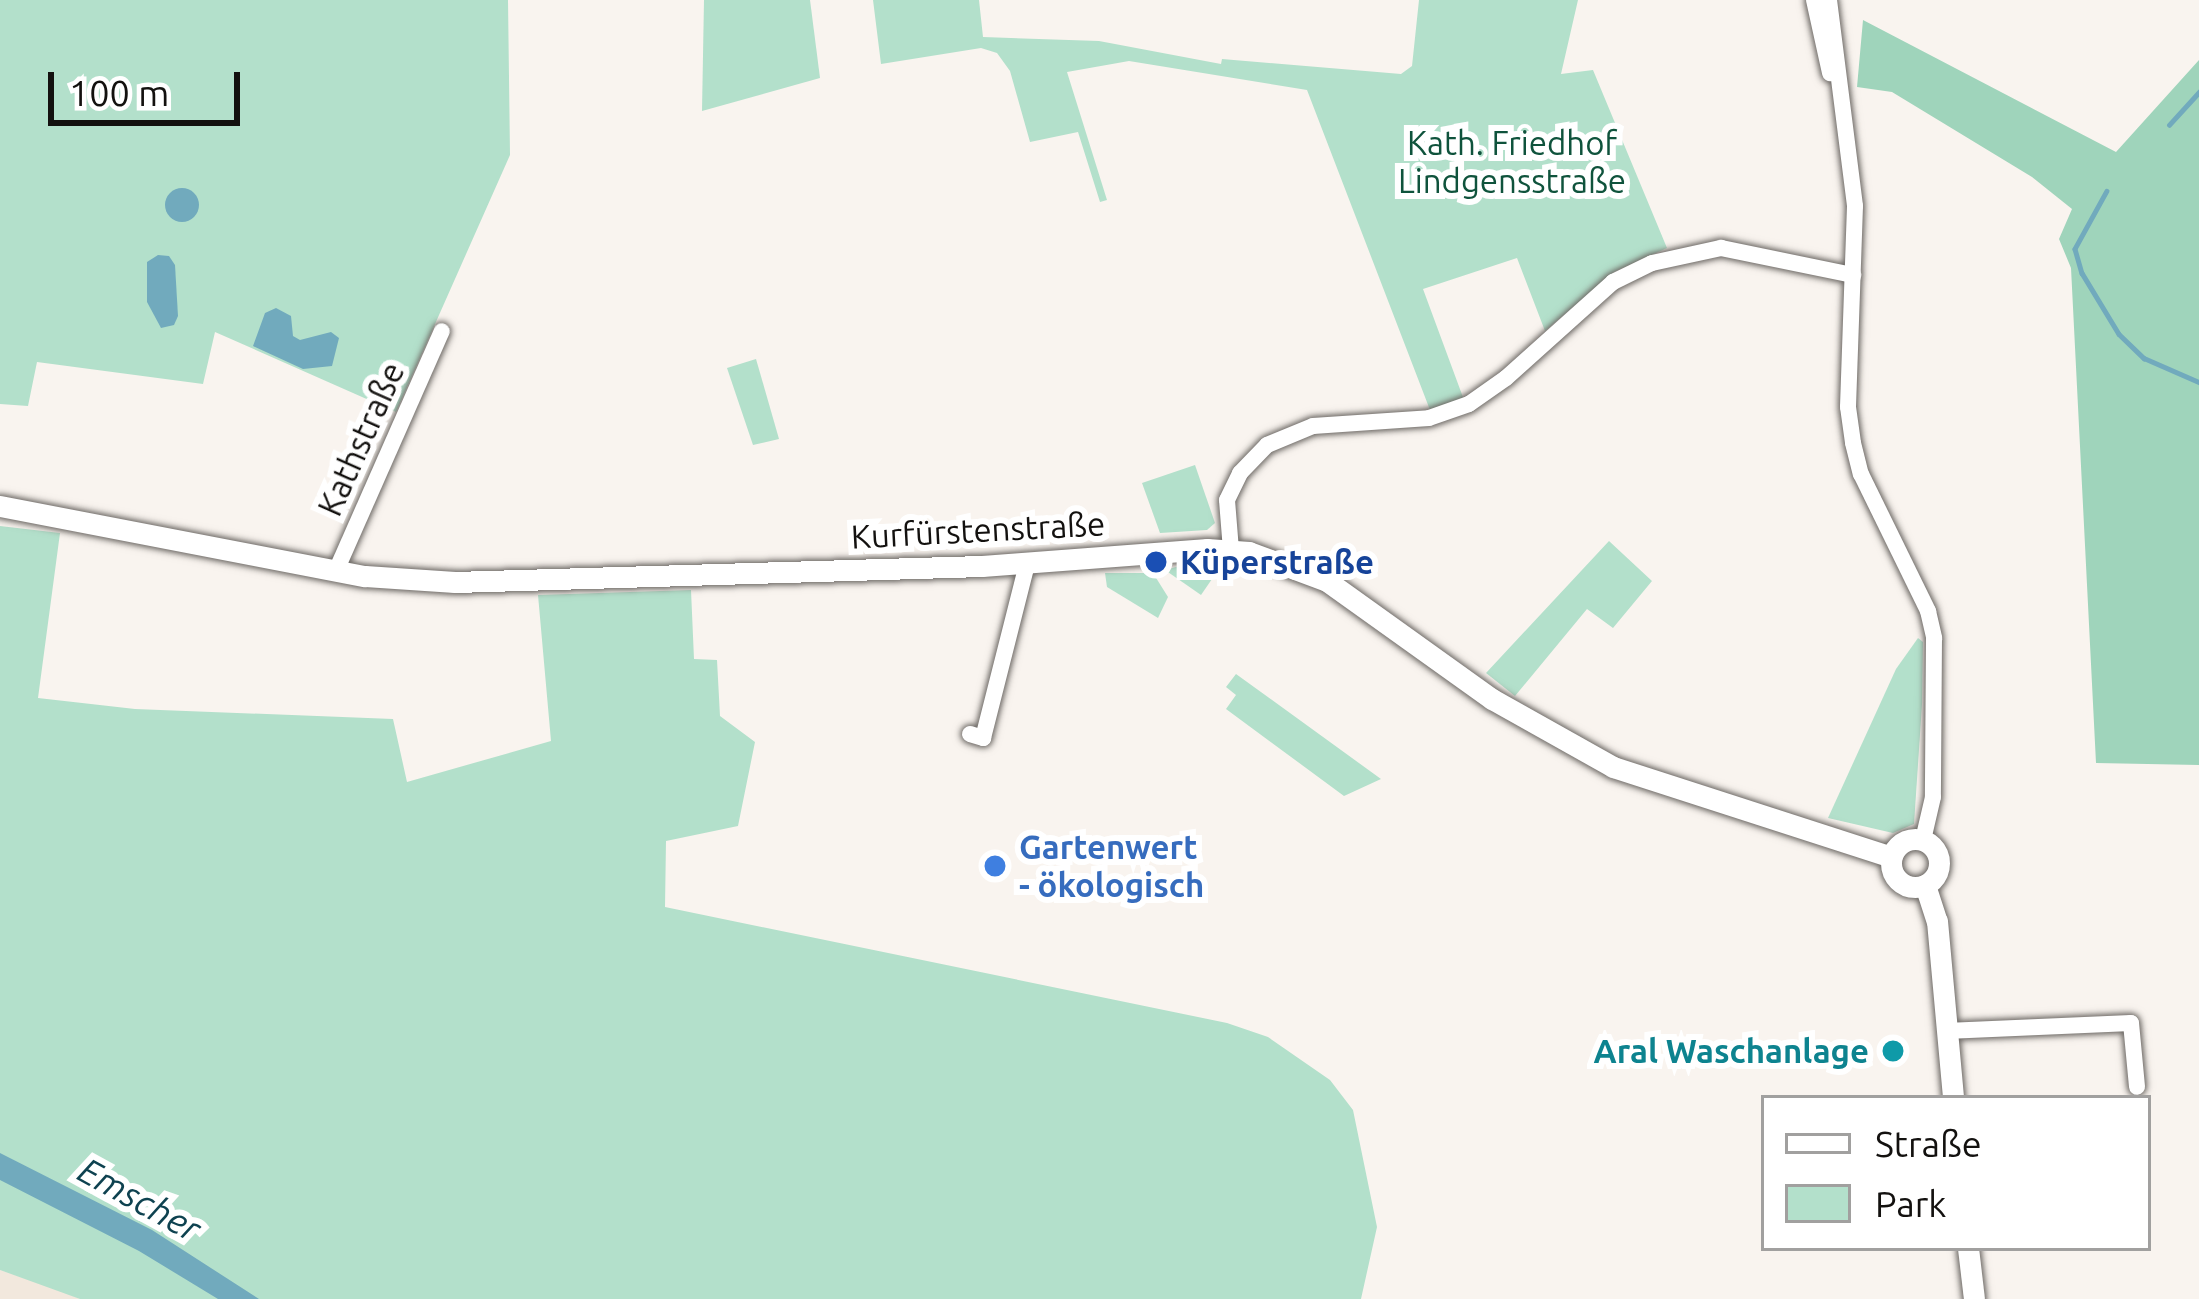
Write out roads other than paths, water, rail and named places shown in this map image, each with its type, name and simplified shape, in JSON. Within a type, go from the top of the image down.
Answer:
[{"type":"main road","name":"Kurfürstenstraße","points":[[0,506],[336,571],[485,583],[1027,564],[1231,550],[1288,563],[1327,581],[1492,698],[1613,767],[1891,857],[1900,882],[1924,884]]},
{"type":"main road","points":[[1891,857],[1904,841],[1923,840],[1939,862],[1936,874],[1924,884],[1935,913],[1953,1095]]},
{"type":"main road","points":[[1968,1251],[1973,1299]]},
{"type":"street","points":[[1814,0],[1846,131]]},
{"type":"street","points":[[1829,0],[1855,206],[1848,407],[1853,443],[1862,474],[1928,611],[1934,638],[1932,809],[1923,840]]},
{"type":"street","points":[[1231,550],[1227,500],[1240,473],[1267,446],[1313,426],[1430,418],[1469,404],[1506,378],[1613,282],[1652,263],[1721,248],[1759,252],[1853,275]]},
{"type":"street","name":"Kathstraße","points":[[336,571],[442,331]]},
{"type":"street","points":[[970,734],[982,738],[1027,564]]},
{"type":"street","points":[[1946,1031],[2131,1023],[2137,1087]]},
{"type":"water","points":[[182,188],[194,193],[199,205],[194,217],[182,222],[170,217],[165,205],[170,193]]},
{"type":"water","points":[[158,255],[169,256],[175,265],[178,316],[174,325],[161,328],[147,302],[147,262]]},
{"type":"water","points":[[276,308],[291,316],[293,336],[300,340],[331,332],[339,338],[332,366],[303,369],[253,346],[265,313]]},
{"type":"water","points":[[0,1153],[152,1230],[259,1299],[218,1299],[139,1251],[0,1180]]},
{"type":"waterway","points":[[2169,125],[2199,92]]},
{"type":"waterway","points":[[2107,191],[2075,249],[2082,273],[2119,334],[2144,358],[2199,382]]},
{"type":"place","name":"Küperstraße","points":[[1156,562]]},
{"type":"place","name":"Gartenwert - ökologisch","points":[[995,866]]},
{"type":"place","name":"Aral Waschanlage","points":[[1893,1051]]},
{"type":"park label","name":"Kath. Friedhof Lindgensstraße","points":[[1512,162]]},
{"type":"water label","name":"Emscher","points":[[140,1199]]}]
